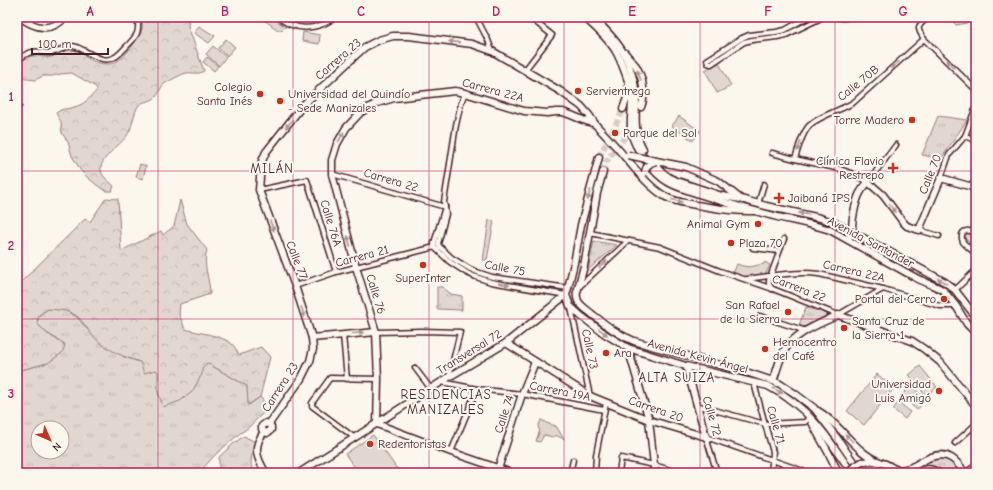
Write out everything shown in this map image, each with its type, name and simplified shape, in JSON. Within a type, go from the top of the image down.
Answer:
[{"type":"main road","points":[[30,17],[34,25]]},
{"type":"main road","points":[[584,17],[616,50],[622,62],[631,90],[631,132],[640,153],[656,173],[667,182],[675,186],[757,211]]},
{"type":"main road","points":[[593,17],[608,32],[640,74],[644,92],[641,107]]},
{"type":"main road","points":[[19,18],[41,28],[56,25],[63,18]]},
{"type":"main road","name":"Carrera 23","points":[[258,190],[262,161],[266,152],[303,105],[365,47],[379,40],[393,36],[409,36],[472,44],[492,51],[572,100],[589,115],[595,124],[645,180]]},
{"type":"main road","points":[[620,48],[636,88],[636,131],[639,143],[644,152],[664,174],[670,178],[722,196],[742,200]]},
{"type":"main road","points":[[623,109],[628,95],[629,83]]},
{"type":"main road","name":"Carrera 22A","points":[[332,174],[332,160],[337,144],[346,128],[361,112],[377,103],[394,98],[455,91],[524,111],[547,113],[563,112],[595,124]]},
{"type":"main road","name":"Carrera 23","points":[[620,152],[658,161]]},
{"type":"main road","points":[[566,296],[581,225],[600,157]]},
{"type":"main road","points":[[645,180],[645,172],[648,164],[658,161]]},
{"type":"main road","name":"Avenida Santander","points":[[658,161],[686,167],[718,180],[742,200],[820,218],[851,230],[945,282],[955,290],[976,317]]},
{"type":"main road","name":"Avenida Kevin Ángel","points":[[603,172],[597,193],[584,266],[576,296],[580,304],[608,328],[621,336],[749,373],[773,381],[794,393],[814,408],[861,473]]},
{"type":"main road","name":"Calle 76","points":[[332,174],[356,267],[376,332],[378,424]]},
{"type":"main road","points":[[941,178],[976,188]]},
{"type":"main road","name":"Calle 70","points":[[918,230],[941,178]]},
{"type":"main road","name":"Avenida Santander","points":[[645,180],[661,194],[675,201],[740,212],[757,211],[830,230],[918,279],[944,291],[956,306],[967,324],[976,333]]},
{"type":"main road","points":[[847,239],[850,236],[855,205],[868,182],[883,195],[907,226],[918,230]]},
{"type":"main road","name":"Calle 77","points":[[258,190],[295,286],[312,338]]},
{"type":"main road","points":[[576,247],[582,246],[587,250]]},
{"type":"main road","points":[[574,263],[578,267],[584,266]]},
{"type":"main road","name":"Avenida Kevin Ángel","points":[[566,296],[570,306],[581,316],[605,334],[628,348],[686,366],[768,386],[789,398],[802,408],[821,428],[852,473]]},
{"type":"main road","name":"Transversal 72","points":[[299,473],[378,424],[441,382],[506,343],[566,296]]},
{"type":"main road","points":[[773,381],[784,353],[789,345],[806,331],[838,315]]},
{"type":"main road","name":"Carrera 22","points":[[838,315],[912,341],[940,362],[976,406]]},
{"type":"main road","points":[[312,338],[376,332]]},
{"type":"main road","name":"Carrera 23","points":[[266,473],[257,457],[258,441],[264,432],[262,426],[266,423],[269,424],[301,379],[310,361],[313,349],[312,338]]},
{"type":"main road","name":"Carrera 20","points":[[506,343],[590,396],[649,420],[706,437]]},
{"type":"main road","points":[[628,348],[649,420],[654,473]]},
{"type":"main road","name":"Calle 74","points":[[498,472],[522,394],[534,362]]},
{"type":"main road","name":"Calle 72","points":[[686,366],[706,437]]},
{"type":"main road","points":[[814,408],[828,417],[869,457],[890,466],[897,471],[931,457],[940,455],[952,458],[966,473],[976,466]]},
{"type":"main road","points":[[810,416],[816,432],[833,459],[838,473]]},
{"type":"main road","points":[[378,424],[498,472],[512,473]]},
{"type":"main road","points":[[847,473],[854,466],[862,462],[880,462]]},
{"type":"main road","points":[[916,473],[924,469],[931,469],[939,473]]},
{"type":"street","points":[[17,61],[24,55],[31,52],[48,54],[71,46],[77,47],[102,59],[110,60],[116,57],[138,33],[138,17]]},
{"type":"street","points":[[278,17],[293,26],[309,28],[321,25],[335,17]]},
{"type":"street","points":[[476,17],[492,51]]},
{"type":"street","points":[[808,17],[785,30],[742,38],[707,60],[708,63],[711,64],[744,42],[777,38],[823,17]]},
{"type":"street","points":[[836,17],[852,17]]},
{"type":"street","points":[[927,17],[918,28],[924,39],[976,90]]},
{"type":"street","points":[[525,70],[552,35],[533,20]]},
{"type":"street","name":"Calle 70B","points":[[795,159],[808,126],[814,121],[847,107],[854,102],[924,39]]},
{"type":"street","points":[[466,93],[461,103],[456,125],[444,202],[445,207],[434,243],[450,262],[476,277],[491,282],[566,296]]},
{"type":"street","name":"Calle 70","points":[[941,178],[949,155],[965,136],[976,106]]},
{"type":"street","points":[[965,136],[976,140]]},
{"type":"street","points":[[772,153],[840,169],[868,182],[896,145]]},
{"type":"street","name":"Carrera 22","points":[[332,174],[445,207]]},
{"type":"street","name":"Calle 76A","points":[[258,190],[307,180],[336,272]]},
{"type":"street","points":[[758,204],[764,184]]},
{"type":"street","points":[[918,230],[940,236]]},
{"type":"street","points":[[976,233],[966,230],[962,233],[961,238],[963,242],[976,254]]},
{"type":"street","name":"Carrera 22","points":[[590,233],[660,247],[838,315]]},
{"type":"street","points":[[773,289],[769,280],[784,239]]},
{"type":"street","points":[[578,287],[628,241]]},
{"type":"street","name":"Carrera 21","points":[[295,286],[336,272],[437,247]]},
{"type":"street","name":"Calle 75","points":[[437,247],[470,269],[492,277],[568,288]]},
{"type":"street","points":[[754,248],[779,250]]},
{"type":"street","points":[[955,290],[976,270]]},
{"type":"street","name":"Carrera 22A","points":[[745,280],[770,276],[809,273],[819,274],[883,289],[940,306],[956,306]]},
{"type":"street","points":[[838,315],[883,289]]},
{"type":"street","name":"Calle 73","points":[[570,306],[590,396]]},
{"type":"street","points":[[760,316],[806,331]]},
{"type":"street","points":[[376,332],[460,332],[449,377]]},
{"type":"street","points":[[343,335],[347,379]]},
{"type":"street","points":[[415,368],[431,389]]},
{"type":"street","points":[[355,438],[312,406],[312,403],[328,379],[378,379]]},
{"type":"street","name":"Carrera 19A","points":[[441,382],[477,389],[522,394],[604,410]]},
{"type":"street","name":"Calle 71","points":[[754,383],[773,452],[771,473]]},
{"type":"street","points":[[451,452],[477,389]]},
{"type":"street","points":[[595,473],[596,455],[606,403]]},
{"type":"street","points":[[696,405],[765,424],[805,422],[810,416]]},
{"type":"street","points":[[955,443],[976,424]]},
{"type":"street","name":"Carrera 20","points":[[706,437],[809,473]]},
{"type":"street","name":"Calle 72","points":[[706,437],[717,473]]},
{"type":"street","points":[[619,473],[621,458],[654,465],[680,473]]},
{"type":"street","points":[[570,473],[573,460]]},
{"type":"green space","points":[[142,17],[189,17],[188,26],[204,71],[198,73],[186,73],[175,78],[161,87],[154,99],[139,105],[135,112],[128,134],[110,152],[101,166],[103,175],[114,186],[112,191],[106,191],[81,171],[72,156],[68,142],[62,133],[61,122],[56,113],[84,103],[97,90],[96,87],[72,73],[43,76],[35,80],[28,79],[19,75],[19,67],[22,61],[28,57],[51,57],[68,50],[75,50],[98,63],[114,63],[123,56],[141,33]]},
{"type":"green space","points":[[260,17],[271,17],[286,27],[278,30]]},
{"type":"green space","points":[[948,17],[974,17],[967,23],[956,25]]},
{"type":"green space","points":[[199,26],[215,36],[209,43],[194,33]]},
{"type":"green space","points":[[303,32],[320,35],[319,44],[302,41]]},
{"type":"green space","points":[[226,39],[235,47],[227,56],[218,48]]},
{"type":"green space","points":[[213,46],[226,57],[219,66],[206,54]]},
{"type":"green space","points":[[207,57],[218,66],[214,71],[203,62]]},
{"type":"green space","points":[[719,63],[731,86],[717,93],[705,70]]},
{"type":"green space","points":[[679,116],[700,131],[693,141],[672,126]]},
{"type":"green space","points":[[938,116],[967,120],[941,159],[922,155]]},
{"type":"green space","points":[[140,164],[146,166],[143,179],[136,177]]},
{"type":"green space","points":[[106,198],[118,199],[121,251],[161,231],[163,235],[174,226],[180,200],[187,224],[207,250],[205,261],[210,288],[210,294],[180,304],[179,314],[185,329],[222,338],[234,346],[239,355],[261,347],[270,357],[260,397],[248,405],[247,386],[207,363],[202,369],[202,374],[192,392],[180,401],[163,407],[158,392],[158,372],[156,370],[144,373],[140,362],[106,347],[93,337],[80,319],[75,315],[48,309],[39,315],[37,323],[45,332],[65,345],[62,353],[48,363],[17,371],[17,286],[85,219],[90,222]]},
{"type":"green space","points":[[489,220],[494,221],[487,260],[483,260]]},
{"type":"green space","points":[[968,233],[976,236],[976,247],[965,239],[965,234]]},
{"type":"green space","points":[[594,241],[617,245],[588,270]]},
{"type":"green space","points":[[871,246],[914,268],[914,271],[870,250],[869,249]]},
{"type":"green space","points":[[765,262],[770,265],[765,275],[742,278],[733,274],[737,264],[750,267],[764,264]]},
{"type":"green space","points":[[437,287],[442,287],[451,294],[462,296],[462,310],[437,309]]},
{"type":"green space","points":[[806,307],[827,314],[828,317],[807,328],[799,325]]},
{"type":"green space","points":[[48,309],[64,310],[77,317],[87,329],[124,357],[140,362],[159,372],[158,392],[202,369],[207,363],[247,386],[249,405],[260,397],[263,400],[263,413],[248,428],[216,454],[203,468],[205,473],[17,473],[17,371],[48,363],[65,344],[45,332],[37,323],[39,315]]},
{"type":"green space","points":[[920,366],[937,387],[926,396],[909,375]]},
{"type":"green space","points":[[877,374],[894,388],[864,425],[847,411]]},
{"type":"green space","points":[[911,386],[926,399],[917,410],[901,396]]},
{"type":"green space","points":[[899,402],[910,412],[905,419],[893,409]]},
{"type":"green space","points":[[541,420],[556,426],[564,439],[555,435],[553,437],[544,435],[540,442],[536,441],[540,430],[538,428]]},
{"type":"green space","name":"Redentoristas","points":[[373,435],[400,473],[359,473],[345,454]]},
{"type":"green space","points":[[244,436],[255,442],[251,462],[253,473],[219,473],[219,457]]},
{"type":"green space","points":[[945,458],[951,461],[960,470],[959,473],[946,473],[936,467],[928,465],[923,466],[914,473],[902,472],[928,461]]},
{"type":"green space","points":[[873,465],[885,468],[892,473],[868,473],[864,466]]},
{"type":"tunnel","points":[[603,172],[606,162],[628,133],[641,107]]},
{"type":"tunnel","points":[[599,157],[623,109]]},
{"type":"place","name":"Servientrega","points":[[578,91]]},
{"type":"place","name":"Colegio Santa Inés","points":[[260,94]]},
{"type":"place","name":"Universidad del Quindío - Sede Manizales","points":[[280,101]]},
{"type":"place","name":"Torre Madero","points":[[912,120]]},
{"type":"place","name":"Parque del Sol","points":[[615,133]]},
{"type":"place","name":"Clínica Flavio Restrepo","points":[[893,168]]},
{"type":"place","name":"Jaibaná IPS","points":[[779,198]]},
{"type":"place","name":"Animal Gym","points":[[758,224]]},
{"type":"place","name":"Plaza 70","points":[[731,243]]},
{"type":"place","name":"SuperInter","points":[[423,265]]},
{"type":"place","name":"Portal del Cerro","points":[[944,299]]},
{"type":"place","name":"San Rafael de la Sierra","points":[[788,312]]},
{"type":"place","name":"Santa Cruz de la Sierra 1","points":[[844,328]]},
{"type":"place","name":"Hemocentro del Café","points":[[765,349]]},
{"type":"place","name":"Ara","points":[[606,353]]},
{"type":"place","name":"Universidad Luis Amigó","points":[[939,391]]},
{"type":"place","name":"Redentoristas","points":[[370,444]]},
{"type":"district","name":"MILÁN","points":[[272,168]]},
{"type":"district","name":"ALTA SUIZA","points":[[677,377]]},
{"type":"district","name":"RESIDENCIAS MANIZALES","points":[[446,402]]}]
